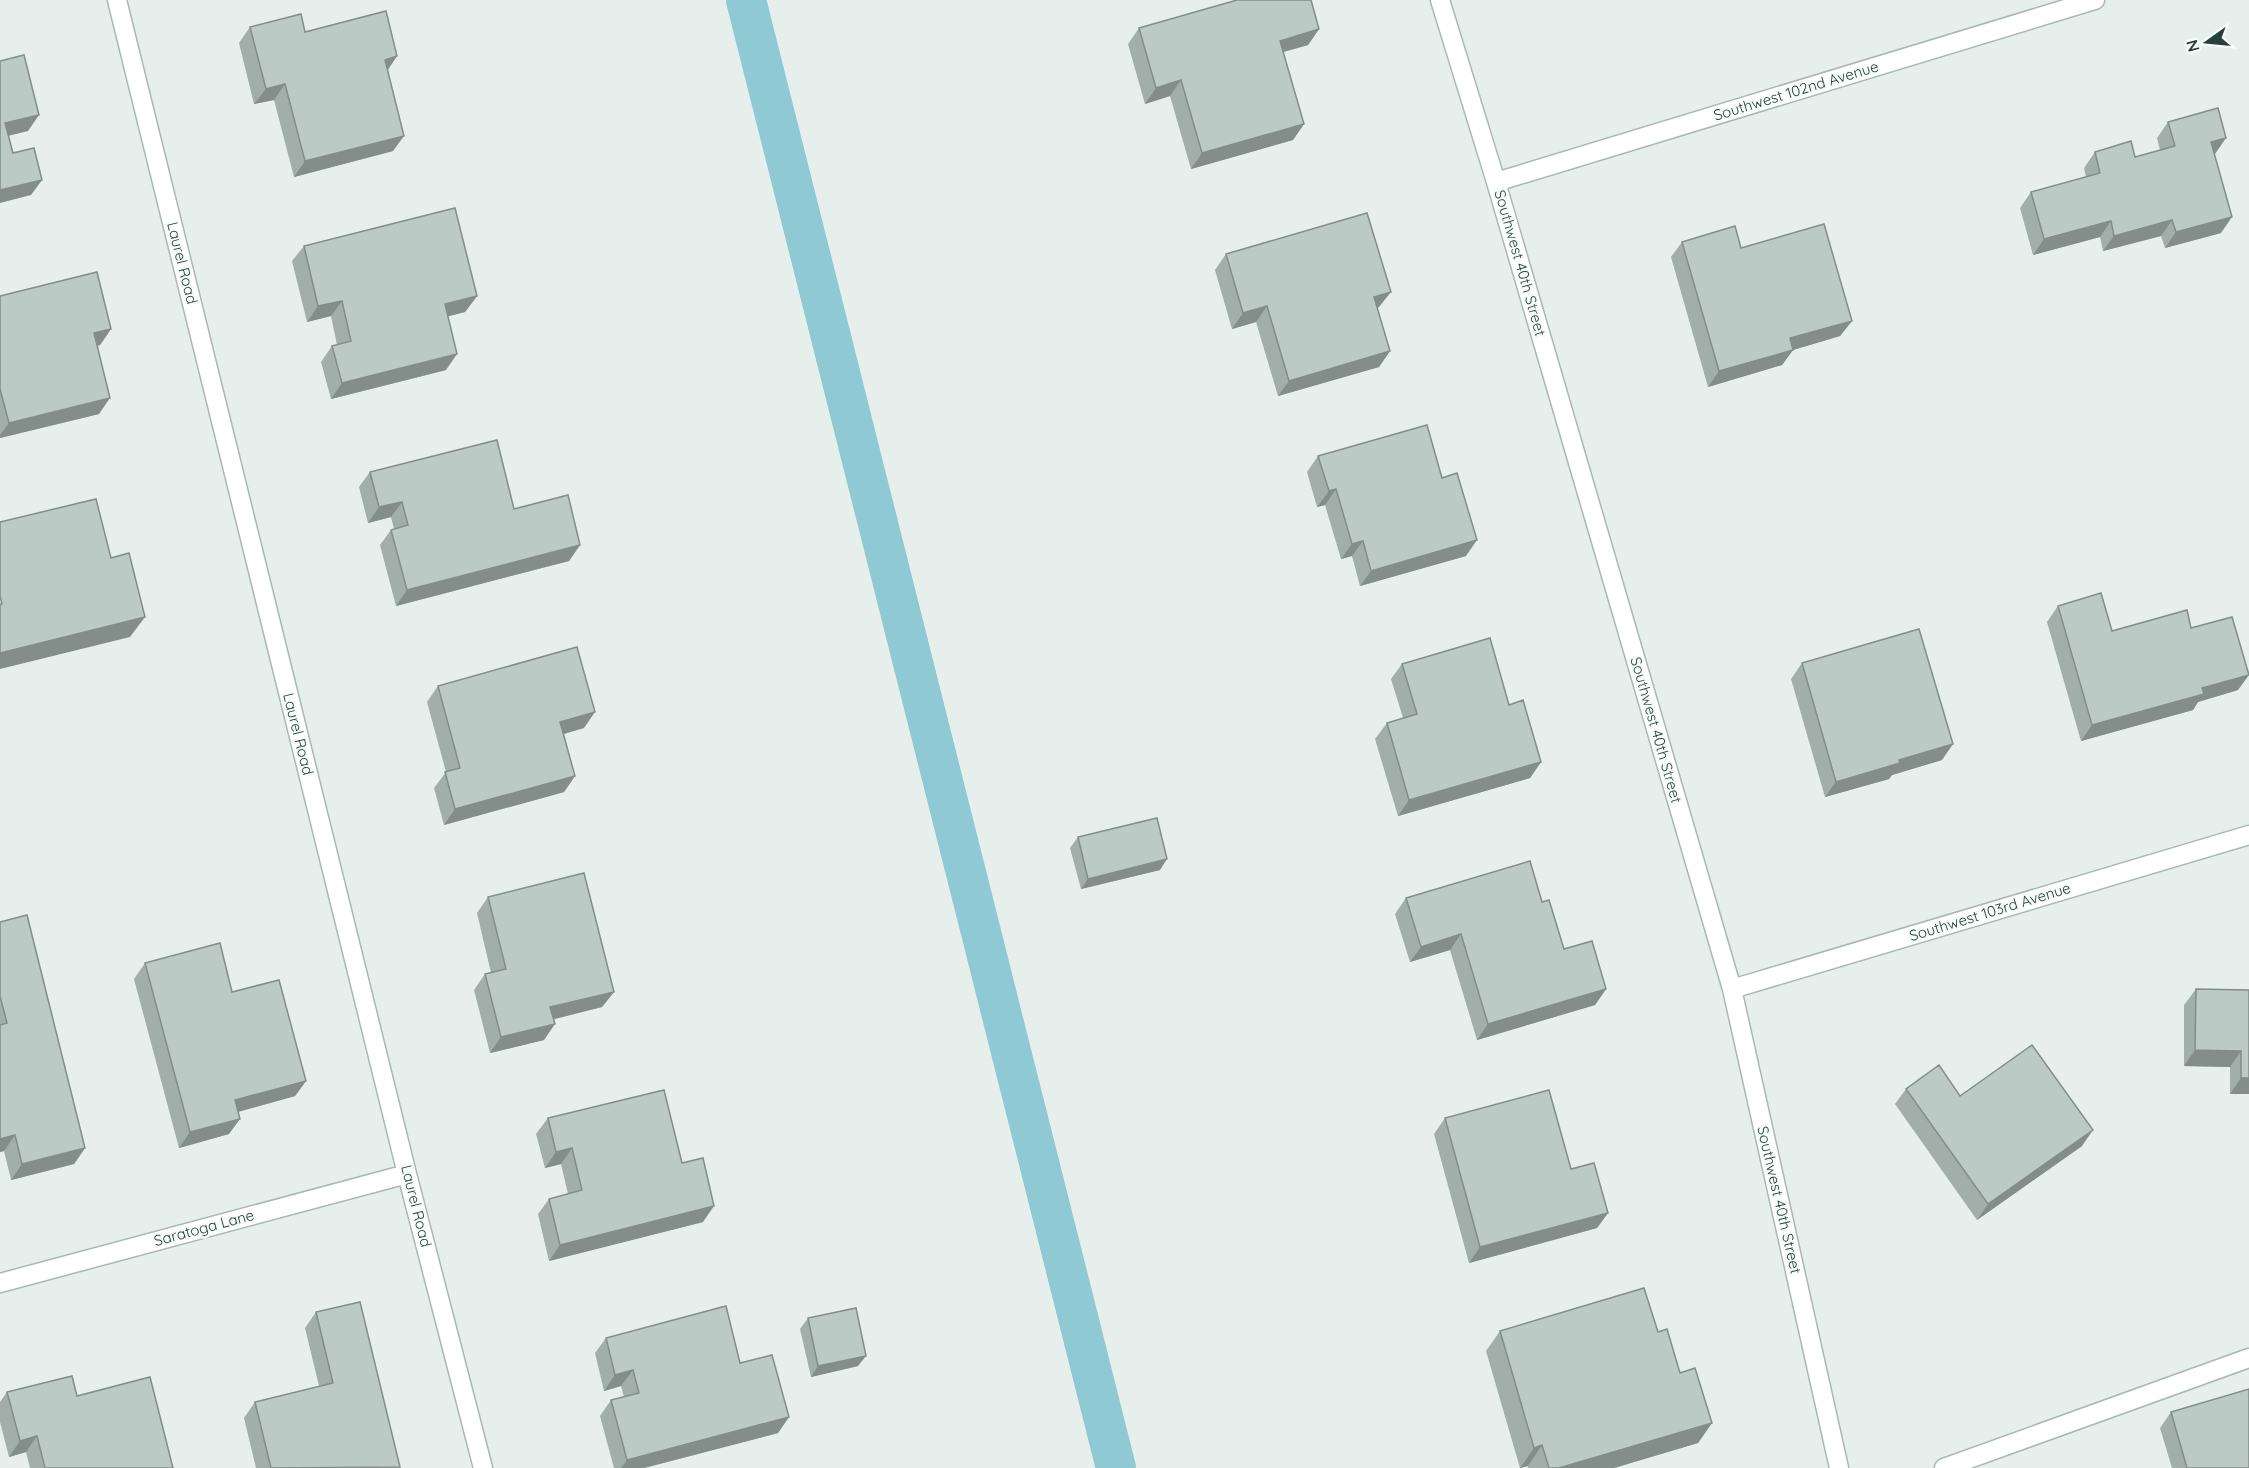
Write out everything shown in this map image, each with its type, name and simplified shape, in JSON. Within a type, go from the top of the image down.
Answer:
[{"type":"street","name":"Laurel Road","points":[[117,0],[407,1174],[483,1468]]},
{"type":"street","name":"Southwest 40th Street","points":[[1440,0],[1496,182],[1732,989],[1839,1468]]},
{"type":"street","name":"Southwest 102nd Avenue","points":[[1496,182],[2095,0]]},
{"type":"street","name":"Southwest 103rd Avenue","points":[[1732,989],[2249,835]]},
{"type":"street","name":"Saratoga Lane","points":[[0,1283],[407,1174]]},
{"type":"street","points":[[1944,1468],[2249,1358]]},
{"type":"building","points":[[1237,0],[1311,0],[1319,29],[1280,41],[1304,124],[1202,153],[1181,80],[1156,88],[1139,28]]},
{"type":"building","points":[[386,11],[397,56],[385,60],[404,136],[305,161],[285,84],[266,89],[250,27],[301,14],[305,32]]},
{"type":"building","points":[[24,55],[39,115],[5,123],[13,153],[34,148],[42,180],[0,190],[0,61]]},
{"type":"building","points":[[2218,108],[2226,138],[2211,142],[2232,217],[2176,232],[2172,220],[2114,236],[2111,221],[2044,239],[2031,192],[2100,173],[2095,152],[2131,141],[2135,157],[2175,146],[2168,122]]},
{"type":"building","points":[[455,208],[477,296],[445,304],[457,354],[342,383],[332,346],[351,341],[342,301],[318,306],[304,246]]},
{"type":"building","points":[[1367,213],[1391,292],[1374,297],[1390,351],[1289,381],[1267,306],[1243,313],[1226,254]]},
{"type":"building","points":[[1824,224],[1852,321],[1790,338],[1793,350],[1719,371],[1682,242],[1735,226],[1741,248]]},
{"type":"building","points":[[97,272],[111,329],[94,333],[110,398],[9,423],[0,389],[0,296]]},
{"type":"building","points":[[1427,425],[1442,478],[1457,473],[1477,540],[1371,571],[1363,541],[1352,544],[1336,489],[1329,491],[1318,456]]},
{"type":"building","points":[[497,440],[514,509],[568,495],[580,545],[407,590],[391,530],[408,525],[402,502],[379,507],[370,472]]},
{"type":"building","points":[[96,499],[111,558],[129,553],[145,617],[0,653],[0,604],[2,604],[0,596],[0,522]]},
{"type":"building","points":[[2101,593],[2112,631],[2187,610],[2191,628],[2232,617],[2249,675],[2202,688],[2204,694],[2092,725],[2058,606]]},
{"type":"building","points":[[1919,629],[1953,744],[1836,782],[1802,663]]},
{"type":"building","points":[[1490,638],[1509,705],[1523,700],[1541,762],[1409,800],[1387,723],[1417,714],[1402,664]]},
{"type":"building","points":[[577,647],[595,712],[560,722],[575,776],[455,809],[445,772],[460,768],[438,686]]},
{"type":"building","points":[[1157,818],[1167,859],[1088,879],[1078,837]]},
{"type":"building","points":[[1530,861],[1542,902],[1549,900],[1564,949],[1592,941],[1606,989],[1488,1024],[1461,934],[1421,947],[1406,898]]},
{"type":"building","points":[[584,873],[614,992],[550,1007],[555,1024],[501,1037],[485,974],[506,969],[488,897]]},
{"type":"building","points":[[27,915],[85,1148],[22,1164],[15,1135],[0,1139],[0,1025],[7,1023],[0,996],[0,922]]},
{"type":"building","points":[[220,943],[232,992],[279,980],[306,1081],[235,1100],[240,1119],[190,1132],[145,963]]},
{"type":"building","points":[[2196,989],[2249,990],[2249,1078],[2241,1078],[2241,1051],[2195,1050]]},
{"type":"building","points":[[2032,1045],[2093,1130],[1988,1204],[1906,1089],[1939,1065],[1960,1096]]},
{"type":"building","points":[[664,1090],[682,1163],[703,1158],[714,1206],[560,1245],[549,1199],[582,1190],[572,1148],[556,1152],[548,1118]]},
{"type":"building","points":[[1549,1090],[1571,1169],[1594,1163],[1608,1213],[1480,1247],[1445,1118]]},
{"type":"building","points":[[1644,1288],[1658,1332],[1667,1329],[1680,1373],[1695,1368],[1712,1423],[1559,1468],[1549,1468],[1542,1445],[1534,1448],[1500,1331]]},
{"type":"building","points":[[360,1302],[400,1467],[271,1468],[255,1402],[333,1383],[316,1312]]},
{"type":"building","points":[[726,1306],[740,1363],[772,1355],[789,1417],[627,1460],[611,1400],[639,1393],[633,1370],[615,1375],[606,1338]]},
{"type":"building","points":[[856,1308],[866,1356],[818,1366],[808,1318]]},
{"type":"building","points":[[72,1376],[77,1396],[150,1377],[173,1468],[45,1468],[37,1436],[20,1441],[7,1392]]},
{"type":"building","points":[[2249,1389],[2249,1468],[2187,1468],[2171,1412]]},
{"type":"waterway","points":[[746,0],[1116,1468]]}]
